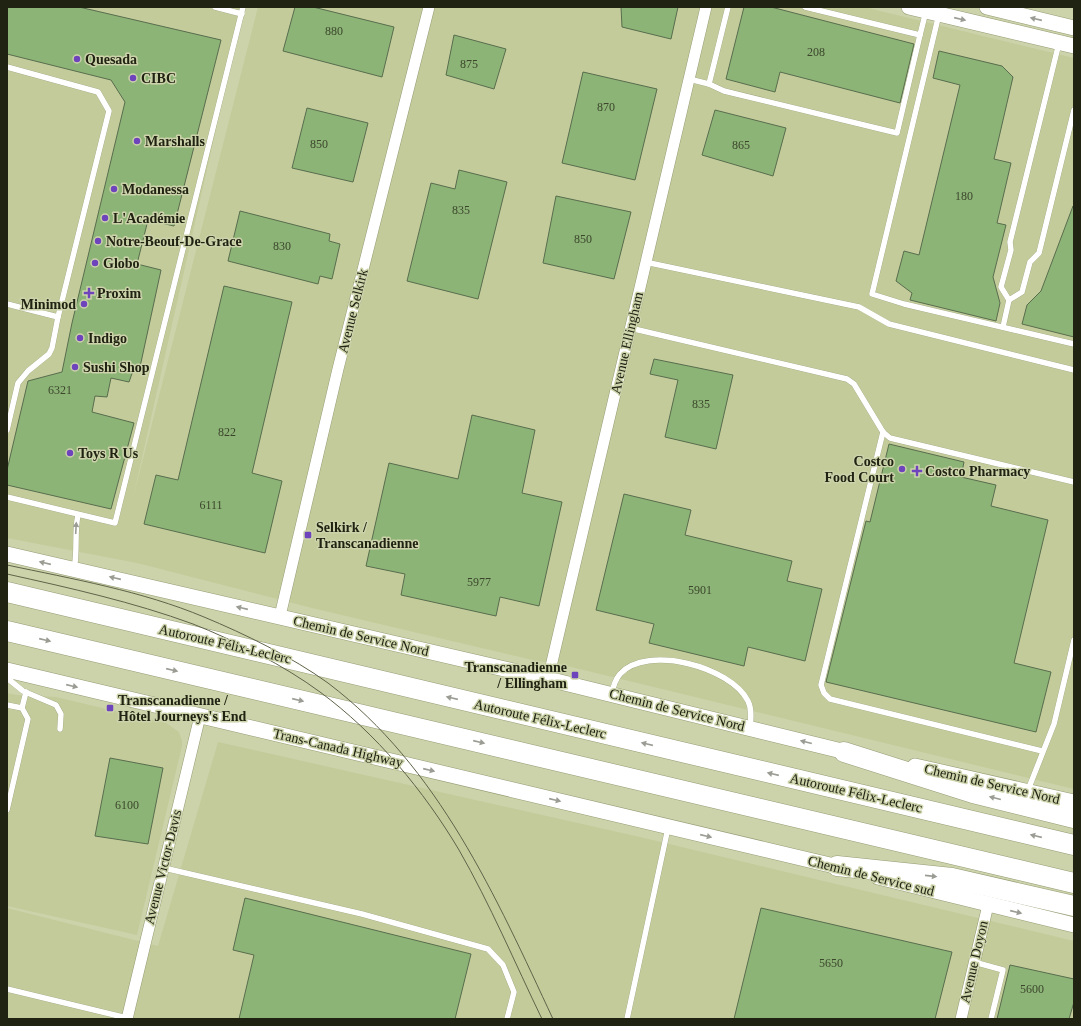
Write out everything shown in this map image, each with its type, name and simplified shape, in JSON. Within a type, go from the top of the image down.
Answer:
[{"type":"highway","name":"Autoroute Félix-Leclerc","points":[[7,592],[1074,845]]},
{"type":"highway","points":[[7,631],[1074,883]]},
{"type":"highway","points":[[844,752],[972,793],[1074,818]]},
{"type":"highway","points":[[837,866],[952,878],[1074,906]]},
{"type":"main road","points":[[909,7],[1067,44]]},
{"type":"main road","points":[[987,7],[1074,28]]},
{"type":"main road","points":[[7,554],[280,616]]},
{"type":"main road","name":"Chemin de Service Nord","points":[[280,616],[548,679],[844,752],[1074,802]]},
{"type":"main road","name":"Trans-Canada Highway","points":[[7,670],[668,827]]},
{"type":"main road","name":"Chemin de Service sud","points":[[668,827],[837,866],[988,905],[1074,925]]},
{"type":"street","name":"Avenue Selkirk","points":[[280,616],[338,369],[429,7]]},
{"type":"street","name":"Avenue Ellingham","points":[[548,679],[706,7]]},
{"type":"street","name":"Avenue Victor-Davis","points":[[127,1019],[200,716]]},
{"type":"street","name":"Avenue Doyon","points":[[961,1019],[988,905]]},
{"type":"lane","points":[[215,7],[242,14]]},
{"type":"lane","points":[[7,497],[115,523],[243,7]]},
{"type":"lane","points":[[709,84],[728,7]]},
{"type":"lane","points":[[805,7],[920,36]]},
{"type":"lane","points":[[688,79],[709,84],[724,91],[897,133],[920,36],[933,13]]},
{"type":"lane","points":[[933,13],[872,294],[904,304],[1074,344]]},
{"type":"lane","points":[[1003,327],[1009,300],[1001,287],[1011,250],[1010,242],[1067,44]]},
{"type":"lane","points":[[7,68],[98,92],[109,111],[58,317],[52,348],[49,354],[28,371],[18,383],[7,430]]},
{"type":"lane","points":[[1009,300],[1022,292],[1030,262],[1039,253],[1074,110]]},
{"type":"lane","points":[[646,262],[860,307],[889,324],[1074,370]]},
{"type":"lane","points":[[7,304],[58,317]]},
{"type":"lane","points":[[630,328],[847,379],[854,384],[883,432],[890,438],[1074,482]]},
{"type":"lane","points":[[883,432],[821,684],[824,693],[830,699],[1042,751]]},
{"type":"lane","points":[[74,569],[77,553],[76,532],[78,515]]},
{"type":"lane","points":[[1028,791],[1042,751],[1054,724],[1074,640]]},
{"type":"lane","points":[[611,695],[616,679],[623,671],[632,666],[648,661],[687,663],[710,671],[737,687],[748,702],[751,715],[750,728]]},
{"type":"lane","points":[[7,678],[26,692],[56,705],[61,714],[60,728]]},
{"type":"lane","points":[[22,708],[26,692]]},
{"type":"lane","points":[[7,705],[22,708],[26,714],[28,724],[7,810]]},
{"type":"lane","points":[[627,1019],[668,827]]},
{"type":"lane","points":[[164,868],[362,914],[488,949],[503,965],[514,992],[507,1019]]},
{"type":"lane","points":[[974,962],[1003,970],[991,1019]]},
{"type":"lane","points":[[7,989],[127,1019]]},
{"type":"shaded area","points":[[7,7],[241,7],[242,14],[133,498],[258,7],[864,7],[1074,58],[1074,789],[567,666],[528,659],[312,608],[137,563],[7,538]]},
{"type":"shaded area","points":[[7,693],[56,697],[166,723],[179,732],[182,746],[137,935],[7,906]]},
{"type":"shaded area","points":[[218,742],[640,837],[1074,941],[1074,1019],[7,1019],[7,908],[158,946]]},
{"type":"building","points":[[7,7],[79,7],[221,40],[174,226],[148,220],[137,264],[161,270],[140,367],[134,368],[129,382],[111,378],[107,397],[95,396],[92,412],[134,423],[111,509],[7,485],[7,470],[28,381],[62,372],[72,323],[125,102],[111,80],[7,54]]},
{"type":"building","points":[[295,7],[313,7],[394,27],[382,77],[283,51]]},
{"type":"building","points":[[621,7],[678,7],[671,39],[622,27]]},
{"type":"building","points":[[744,7],[771,7],[914,44],[900,103],[780,72],[775,92],[726,79]]},
{"type":"building","points":[[454,35],[506,49],[494,89],[446,75]]},
{"type":"building","points":[[939,51],[1002,66],[1013,77],[994,159],[1011,163],[997,223],[1006,225],[993,277],[1000,303],[996,321],[910,300],[912,293],[896,281],[904,251],[919,255],[960,85],[933,78]]},
{"type":"building","points":[[583,72],[657,89],[635,180],[562,163]]},
{"type":"building","points":[[307,108],[368,123],[353,182],[292,168]]},
{"type":"building","points":[[715,110],[786,128],[773,176],[702,155]]},
{"type":"building","points":[[459,170],[507,182],[478,299],[407,281],[431,183],[455,189]]},
{"type":"building","points":[[556,196],[631,212],[614,279],[543,263]]},
{"type":"building","points":[[1073,206],[1074,337],[1022,324],[1027,305],[1041,291]]},
{"type":"building","points":[[240,211],[330,234],[329,241],[340,244],[332,279],[320,276],[318,284],[228,261]]},
{"type":"building","points":[[224,286],[292,302],[252,473],[282,481],[265,553],[144,524],[156,475],[178,480]]},
{"type":"building","points":[[654,359],[733,375],[716,449],[665,437],[678,380],[650,374]]},
{"type":"building","points":[[472,415],[535,430],[522,493],[562,502],[539,606],[500,597],[496,616],[401,595],[405,574],[366,566],[389,463],[458,479]]},
{"type":"building","points":[[889,444],[964,462],[961,477],[996,485],[991,506],[1048,520],[1014,663],[1051,672],[1036,732],[826,682],[866,521],[870,522]]},
{"type":"building","points":[[624,494],[691,510],[685,535],[792,561],[787,581],[822,589],[805,661],[748,647],[744,666],[649,643],[654,624],[596,610]]},
{"type":"building","points":[[110,758],[163,768],[148,844],[95,836]]},
{"type":"building","points":[[245,898],[471,954],[455,1019],[239,1019],[254,955],[233,950]]},
{"type":"building","points":[[761,908],[952,952],[935,1019],[734,1019]]},
{"type":"building","points":[[1010,965],[1074,979],[1074,1002],[1069,1019],[997,1019]]},
{"type":"tram line","points":[[7,565],[107,586],[180,608],[252,638],[299,664],[328,683],[367,717],[402,754],[433,794],[461,837],[486,881],[553,1019]]},
{"type":"tram line","points":[[7,574],[124,602],[193,624],[275,663],[306,682],[341,708],[379,744],[397,764],[445,828],[459,850],[481,891],[542,1019]]},
{"type":"place","name":"Quesada","points":[[77,59]]},
{"type":"place","name":"CIBC","points":[[133,78]]},
{"type":"place","name":"Marshalls","points":[[137,141]]},
{"type":"place","name":"Modanessa","points":[[114,189]]},
{"type":"place","name":"L'Académie","points":[[105,218]]},
{"type":"place","name":"Notre-Beouf-De-Grace","points":[[98,241]]},
{"type":"place","name":"Globo","points":[[95,263]]},
{"type":"place","name":"Proxim","points":[[89,293]]},
{"type":"place","name":"Minimod","points":[[84,304]]},
{"type":"place","name":"Indigo","points":[[80,338]]},
{"type":"place","name":"Sushi Shop","points":[[75,367]]},
{"type":"place","name":"Toys R Us","points":[[70,453]]},
{"type":"place","name":"Costco Food Court","points":[[902,469]]},
{"type":"place","name":"Costco Pharmacy","points":[[917,471]]},
{"type":"place","name":"Selkirk / Transcanadienne","points":[[308,535]]},
{"type":"place","name":"Transcanadienne / Ellingham","points":[[575,675]]},
{"type":"place","name":"Transcanadienne / Hôtel Journeys's End","points":[[110,708]]}]
